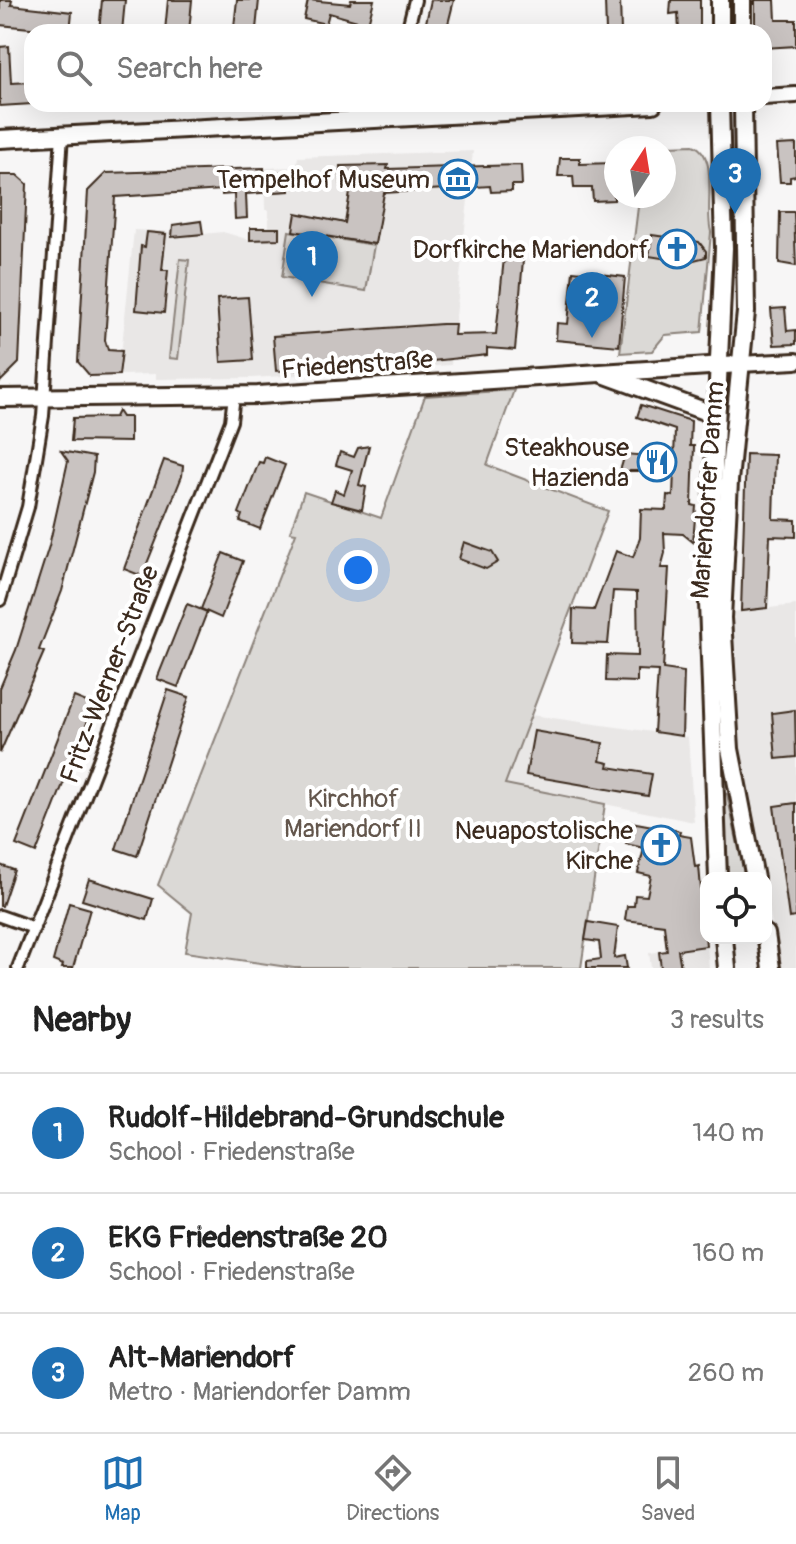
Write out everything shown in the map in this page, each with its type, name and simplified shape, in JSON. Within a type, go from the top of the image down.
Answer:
[{"type":"main road","points":[[720,0],[720,24]]},
{"type":"main road","points":[[742,0],[742,24]]},
{"type":"main road","points":[[772,96],[796,95]]},
{"type":"main road","points":[[0,139],[377,112]]},
{"type":"main road","name":"Mariendorfer Damm","points":[[718,872],[708,611],[716,365],[724,248],[720,112]]},
{"type":"main road","name":"Mariendorfer Damm","points":[[743,112],[748,250],[723,587],[724,690],[735,784],[754,872]]},
{"type":"main road","points":[[740,364],[796,361]]},
{"type":"main road","name":"Friedenstraße","points":[[0,398],[234,395],[740,364]]},
{"type":"main road","points":[[595,371],[715,415]]},
{"type":"main road","points":[[725,944],[727,968]]},
{"type":"main road","points":[[767,944],[771,968]]},
{"type":"street","points":[[409,24],[415,0]]},
{"type":"street","points":[[0,600],[28,507],[45,397],[62,135]]},
{"type":"street","name":"Fritz-Werner-Straße","points":[[18,968],[231,421],[234,395]]},
{"type":"street","points":[[0,916],[34,928]]},
{"type":"shaded area","points":[[473,151],[451,365],[252,378],[156,379],[156,374],[119,375],[134,230],[172,232],[173,237],[223,232],[250,240],[269,239],[264,168],[296,167],[298,157]]},
{"type":"shaded area","points":[[796,605],[796,968],[780,968],[772,924],[772,872],[763,872],[737,732],[731,612]]},
{"type":"shaded area","points":[[531,715],[688,737],[694,822],[505,784]]},
{"type":"shaded area","points":[[707,946],[709,968],[651,968],[649,953]]},
{"type":"green space","points":[[693,145],[701,151],[709,171],[711,232],[702,332],[665,335],[652,351],[620,353],[638,208],[676,208],[676,146]]},
{"type":"green space","points":[[289,231],[374,245],[366,291],[282,277]]},
{"type":"green space","points":[[180,259],[189,260],[178,359],[169,358]]},
{"type":"green space","name":"Kirchhof Mariendorf II","points":[[514,390],[487,465],[608,511],[505,784],[605,804],[581,968],[294,968],[185,952],[192,913],[158,885],[296,533],[290,532],[304,492],[381,518],[425,396]]},
{"type":"green space","points":[[724,793],[727,794],[744,872],[728,872]]},
{"type":"building","points":[[0,0],[12,0],[11,5],[72,12],[71,24],[24,24],[24,27],[0,25]]},
{"type":"building","points":[[102,0],[125,0],[123,24],[100,24]]},
{"type":"building","points":[[168,0],[192,0],[190,24],[166,24]]},
{"type":"building","points":[[237,0],[259,0],[257,24],[234,24]]},
{"type":"building","points":[[308,0],[350,4],[351,0],[374,0],[368,24],[329,13],[326,24],[304,19]]},
{"type":"building","points":[[431,0],[454,0],[448,24],[426,24]]},
{"type":"building","points":[[620,0],[621,24],[606,24],[605,1]]},
{"type":"building","points":[[671,0],[700,0],[700,24],[679,24],[678,13],[670,14]]},
{"type":"building","points":[[755,0],[775,0],[776,20],[796,20],[796,46],[772,48],[772,24],[755,24]]},
{"type":"building","points":[[9,46],[11,83],[24,82],[24,104],[0,106],[0,47]]},
{"type":"building","points":[[796,144],[796,176],[790,177],[790,182],[780,182],[777,145]]},
{"type":"building","points":[[560,158],[580,158],[580,164],[604,163],[604,200],[593,201],[592,188],[574,188],[573,176],[558,176]]},
{"type":"building","points":[[388,165],[387,169],[521,165],[522,185],[512,185],[512,191],[491,192],[490,186],[384,193],[375,244],[293,231],[296,213],[345,223],[351,187],[341,187],[340,166]]},
{"type":"building","points":[[264,168],[264,172],[288,172],[289,191],[246,194],[247,218],[235,219],[234,194],[222,195],[222,190],[115,197],[105,340],[108,350],[122,351],[119,375],[90,376],[78,362],[88,191],[106,173]]},
{"type":"building","points":[[0,175],[17,175],[27,184],[19,363],[0,382]]},
{"type":"building","points":[[780,212],[794,212],[796,266],[779,263]]},
{"type":"building","points":[[201,221],[203,234],[172,237],[173,225]]},
{"type":"building","points":[[250,228],[279,228],[279,239],[250,240]]},
{"type":"building","points":[[147,232],[166,234],[162,270],[168,270],[164,313],[136,310],[141,246],[145,247]]},
{"type":"building","name":"Dorfkirche Mariendorf","points":[[652,235],[699,242],[706,251],[706,257],[686,262],[649,256]]},
{"type":"building","points":[[504,258],[523,260],[515,350],[487,348],[487,355],[423,362],[276,371],[273,336],[442,324],[455,324],[454,335],[496,334]]},
{"type":"building","points":[[573,271],[625,277],[619,346],[556,340],[557,323],[568,324]]},
{"type":"building","points":[[248,297],[253,360],[221,362],[217,299]]},
{"type":"building","points":[[785,308],[787,331],[796,330],[796,344],[774,345],[771,309]]},
{"type":"building","points":[[641,405],[691,421],[690,446],[694,446],[692,505],[696,506],[693,542],[683,534],[664,533],[665,553],[661,568],[669,568],[663,669],[684,672],[682,736],[654,732],[658,671],[637,670],[637,682],[606,681],[607,655],[638,656],[637,592],[613,591],[608,644],[572,643],[573,609],[594,610],[616,551],[633,557],[640,538],[641,509],[666,510],[667,495],[673,496],[674,471],[620,471],[625,454],[674,458],[675,430],[637,417]]},
{"type":"building","points":[[118,411],[122,417],[130,417],[130,442],[71,441],[73,418],[115,417]]},
{"type":"building","points":[[369,446],[359,485],[366,487],[362,510],[331,502],[335,490],[344,494],[352,470],[336,465],[340,452],[354,457],[358,448]]},
{"type":"building","points":[[61,451],[94,457],[93,472],[62,591],[39,650],[44,652],[0,753],[0,688],[16,650],[49,546],[68,461]]},
{"type":"building","points":[[746,454],[775,455],[773,519],[796,520],[796,537],[770,536],[767,608],[741,611]]},
{"type":"building","points":[[265,457],[285,465],[260,529],[240,521],[242,515],[239,513],[259,462],[263,463]]},
{"type":"building","points":[[164,460],[183,466],[182,476],[142,576],[124,569]]},
{"type":"building","points":[[464,542],[492,552],[498,562],[486,569],[459,559]]},
{"type":"building","points":[[223,553],[243,561],[221,618],[201,609]]},
{"type":"building","points":[[187,604],[207,612],[178,687],[157,679]]},
{"type":"building","points":[[168,690],[189,697],[137,856],[116,849]]},
{"type":"building","points":[[74,697],[94,705],[36,853],[16,845]]},
{"type":"building","points":[[795,710],[796,757],[776,759],[772,713]]},
{"type":"building","points":[[534,731],[603,743],[600,761],[609,763],[608,767],[652,774],[648,796],[526,775]]},
{"type":"building","points":[[796,803],[796,917],[789,918],[774,806]]},
{"type":"building","points":[[631,822],[680,831],[679,835],[691,837],[695,867],[699,866],[700,877],[700,944],[706,946],[678,950],[681,968],[661,968],[659,952],[667,951],[664,925],[625,920],[627,906],[634,906],[635,895],[647,896],[651,876],[638,873],[644,848],[626,844]]},
{"type":"building","points":[[0,865],[14,870],[2,906],[0,906]]},
{"type":"building","points":[[89,879],[153,899],[147,920],[82,900]]},
{"type":"building","points":[[69,903],[90,909],[73,968],[62,968],[63,965],[53,961]]},
{"type":"building","points":[[588,922],[618,927],[614,958],[625,956],[627,968],[587,968],[587,961],[601,959],[599,942],[585,940]]},
{"type":"place","name":"Tempelhof Museum","points":[[458,179]]},
{"type":"place","name":"Alt-Mariendorf","points":[[735,214]]},
{"type":"place","name":"Dorfkirche Mariendorf","points":[[677,249]]},
{"type":"place","name":"Rudolf-Hildebrand-Grundschule","points":[[312,297]]},
{"type":"place","name":"EKG Friedenstraße 20","points":[[592,338]]},
{"type":"place","name":"Steakhouse Hazienda","points":[[657,462]]},
{"type":"place","name":"Neuapostolische Kirche","points":[[661,845]]}]
